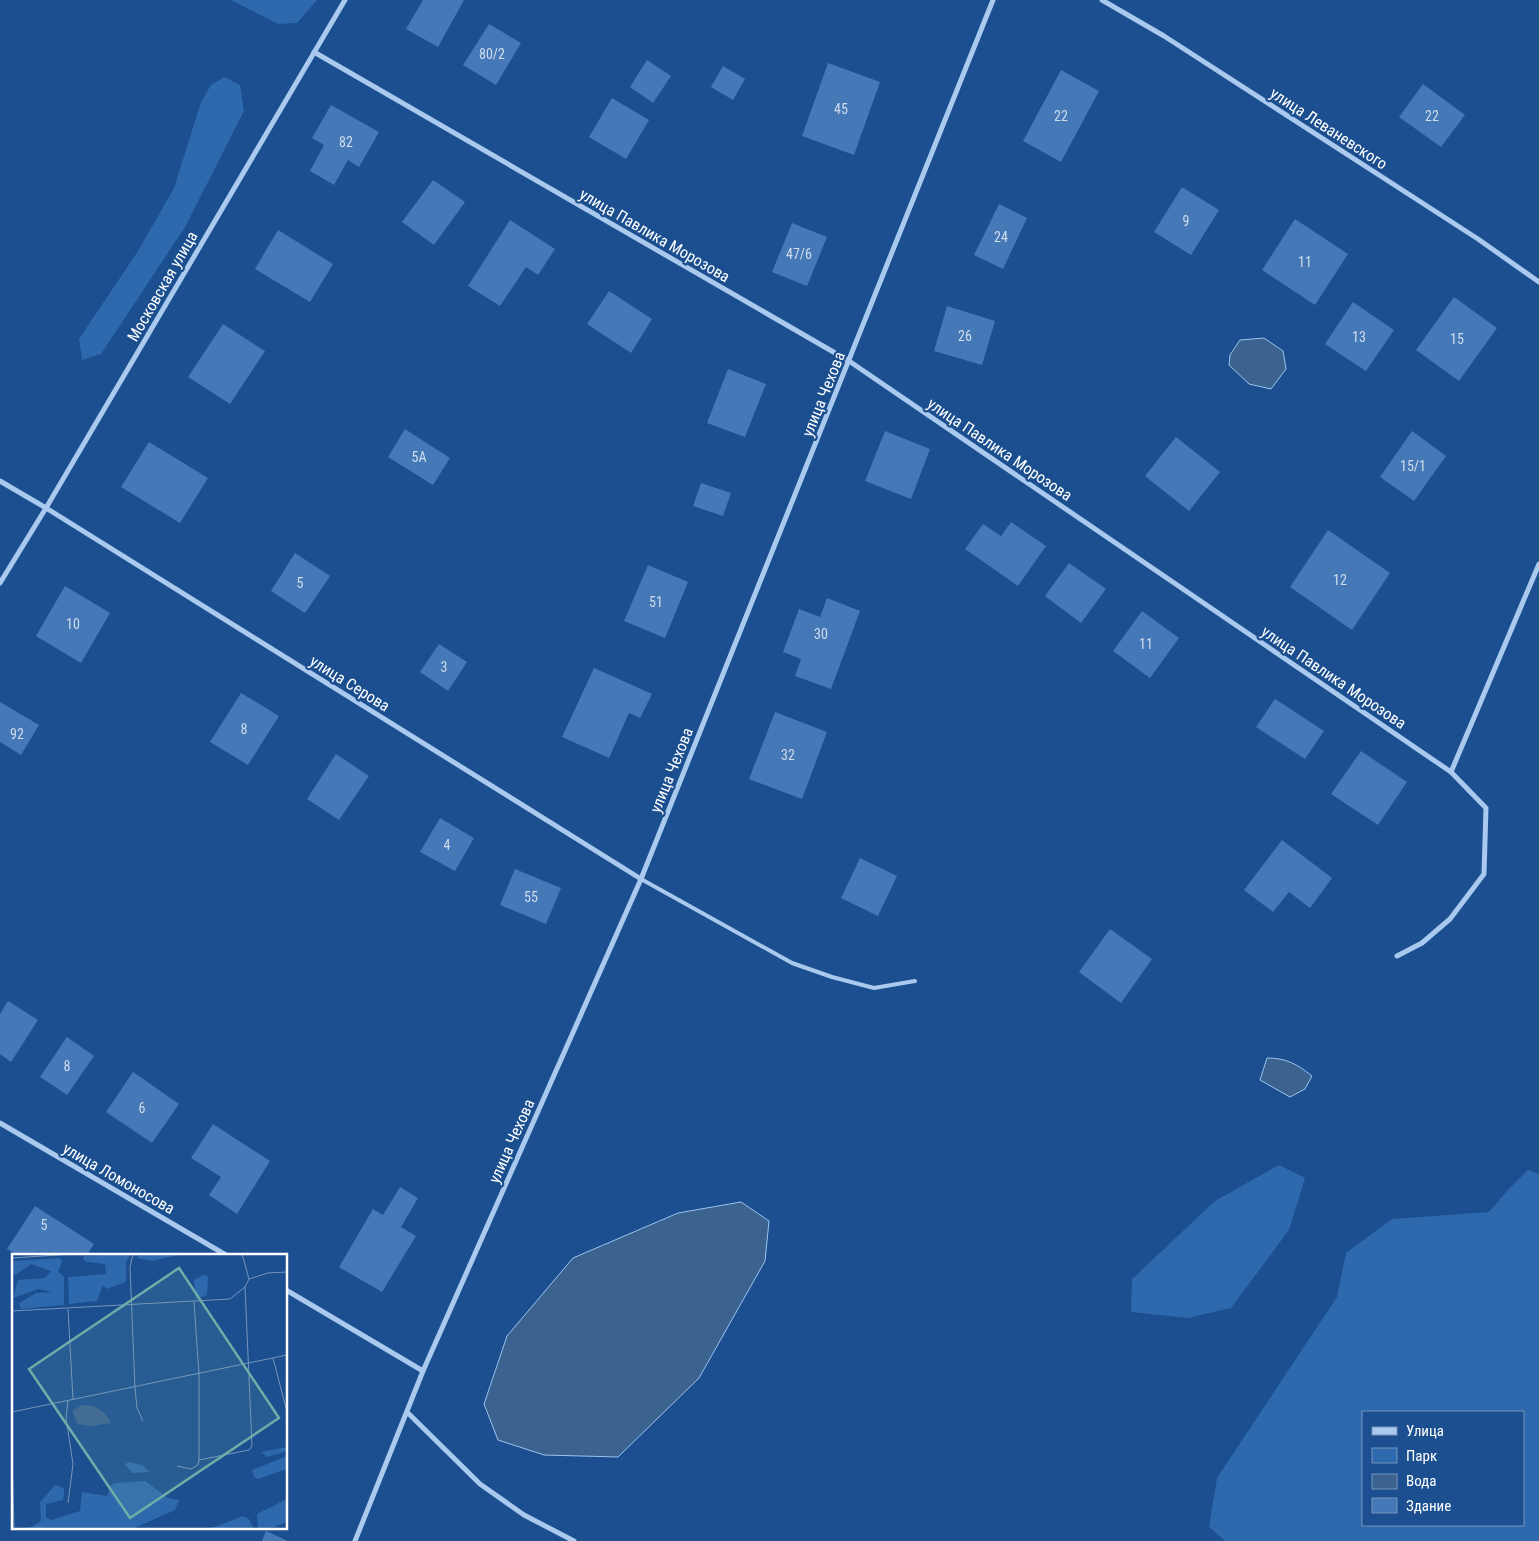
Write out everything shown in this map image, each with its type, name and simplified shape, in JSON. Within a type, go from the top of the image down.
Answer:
[{"type":"street","name":"Московская улица","points":[[0,583],[345,0]]},
{"type":"street","name":"улица Чехова","points":[[355,1541],[424,1371],[641,879],[993,0]]},
{"type":"street","name":"улица Леваневского","points":[[1102,0],[1164,36],[1478,239],[1539,282]]},
{"type":"street","name":"улица Павлика Морозова","points":[[314,52],[849,361],[1451,772],[1486,808],[1484,874],[1450,919],[1422,943],[1397,956]]},
{"type":"street","name":"улица Серова","points":[[0,481],[641,879]]},
{"type":"street","points":[[1451,772],[1539,564]]},
{"type":"street","name":"улица Ломоносова","points":[[0,1122],[224,1254]]},
{"type":"street","points":[[288,1291],[424,1371]]},
{"type":"street","points":[[407,1412],[480,1484],[524,1515],[574,1541]]},
{"type":"lane","points":[[641,879],[792,963],[832,977],[874,988],[915,981]]},
{"type":"green space","points":[[231,0],[317,0],[297,23],[278,24]]},
{"type":"green space","points":[[224,77],[240,85],[244,111],[185,227],[101,354],[82,360],[79,339],[138,251],[174,188],[201,102],[211,85]]},
{"type":"green space","points":[[1279,1165],[1305,1178],[1289,1230],[1231,1308],[1188,1318],[1131,1312],[1132,1279],[1215,1201]]},
{"type":"green space","points":[[1528,1170],[1539,1174],[1539,1541],[1225,1541],[1209,1527],[1217,1478],[1337,1297],[1346,1253],[1392,1219],[1489,1212]]},
{"type":"water","points":[[1264,338],[1283,351],[1286,369],[1271,389],[1249,384],[1229,365],[1230,355],[1240,340]]},
{"type":"water","points":[[1267,1058],[1280,1059],[1291,1063],[1312,1076],[1305,1089],[1290,1097],[1260,1080]]},
{"type":"water","points":[[741,1202],[769,1221],[765,1261],[699,1378],[618,1457],[544,1455],[498,1440],[484,1404],[507,1336],[573,1258],[678,1213]]},
{"type":"building","points":[[423,0],[464,0],[438,47],[406,29]]},
{"type":"building","points":[[489,24],[521,43],[496,85],[463,65]]},
{"type":"building","points":[[647,60],[671,76],[653,103],[630,87]]},
{"type":"building","points":[[828,63],[880,82],[854,155],[802,136]]},
{"type":"building","points":[[723,66],[745,79],[733,100],[711,87]]},
{"type":"building","points":[[1061,70],[1099,91],[1061,162],[1023,141]]},
{"type":"building","points":[[1423,84],[1465,115],[1441,147],[1399,117]]},
{"type":"building","points":[[612,98],[649,120],[626,159],[589,137]]},
{"type":"building","points":[[331,105],[379,132],[359,167],[348,160],[334,185],[310,171],[324,145],[312,138]]},
{"type":"building","points":[[433,180],[465,202],[434,245],[402,222]]},
{"type":"building","points":[[1182,187],[1219,210],[1191,255],[1154,232]]},
{"type":"building","points":[[999,204],[1027,218],[1003,269],[974,255]]},
{"type":"building","points":[[1295,219],[1348,254],[1315,305],[1262,270]]},
{"type":"building","points":[[510,220],[555,249],[538,275],[526,267],[500,306],[468,286]]},
{"type":"building","points":[[792,223],[827,237],[807,286],[772,272]]},
{"type":"building","points":[[278,230],[333,264],[310,302],[255,269]]},
{"type":"building","points":[[609,291],[652,319],[631,353],[587,324]]},
{"type":"building","points":[[1454,297],[1497,328],[1459,381],[1416,350]]},
{"type":"building","points":[[1353,302],[1394,330],[1366,371],[1325,344]]},
{"type":"building","points":[[947,306],[995,321],[982,365],[934,351]]},
{"type":"building","points":[[223,324],[265,351],[230,404],[188,377]]},
{"type":"building","points":[[728,369],[766,384],[745,437],[707,423]]},
{"type":"building","points":[[405,429],[450,458],[433,485],[388,457]]},
{"type":"building","points":[[885,431],[930,449],[911,499],[865,481]]},
{"type":"building","points":[[1412,431],[1446,456],[1414,501],[1380,477]]},
{"type":"building","points":[[1176,437],[1220,472],[1189,511],[1145,476]]},
{"type":"building","points":[[149,442],[208,478],[180,523],[121,487]]},
{"type":"building","points":[[701,483],[731,493],[723,516],[693,506]]},
{"type":"building","points":[[1011,522],[1046,546],[1018,586],[965,549],[983,524],[1001,536]]},
{"type":"building","points":[[1328,530],[1390,573],[1352,630],[1290,587]]},
{"type":"building","points":[[295,553],[330,576],[305,613],[271,591]]},
{"type":"building","points":[[1069,563],[1106,589],[1081,623],[1045,596]]},
{"type":"building","points":[[648,565],[688,582],[665,638],[624,621]]},
{"type":"building","points":[[65,586],[110,613],[81,663],[36,636]]},
{"type":"building","points":[[827,598],[860,611],[831,689],[795,676],[801,659],[783,652],[799,609],[820,617]]},
{"type":"building","points":[[1142,611],[1179,638],[1150,678],[1113,651]]},
{"type":"building","points":[[439,644],[467,662],[448,691],[420,672]]},
{"type":"building","points":[[594,668],[652,694],[640,718],[629,713],[609,758],[562,737]]},
{"type":"building","points":[[241,693],[279,716],[248,765],[210,742]]},
{"type":"building","points":[[1275,699],[1324,731],[1305,759],[1256,727]]},
{"type":"building","points":[[0,702],[39,725],[21,755],[0,742]]},
{"type":"building","points":[[775,712],[827,732],[802,799],[749,779]]},
{"type":"building","points":[[1361,751],[1407,782],[1378,825],[1331,794]]},
{"type":"building","points":[[336,754],[369,776],[339,820],[307,799]]},
{"type":"building","points":[[440,818],[474,838],[455,871],[420,852]]},
{"type":"building","points":[[1282,840],[1332,878],[1310,908],[1289,892],[1273,912],[1244,890]]},
{"type":"building","points":[[860,858],[897,876],[878,916],[841,898]]},
{"type":"building","points":[[515,869],[561,888],[546,924],[500,905]]},
{"type":"building","points":[[1110,929],[1152,959],[1121,1003],[1079,972]]},
{"type":"building","points":[[8,1001],[38,1020],[11,1062],[0,1054],[0,1014]]},
{"type":"building","points":[[67,1037],[94,1056],[67,1095],[40,1077]]},
{"type":"building","points":[[133,1072],[179,1104],[152,1143],[106,1112]]},
{"type":"building","points":[[213,1124],[270,1161],[237,1214],[209,1195],[221,1177],[191,1158]]},
{"type":"building","points":[[400,1187],[418,1198],[401,1227],[416,1236],[382,1292],[339,1267],[373,1209],[383,1215]]},
{"type":"building","points":[[35,1206],[94,1244],[88,1254],[15,1254],[7,1249]]},
{"type":"building","points":[[266,1531],[288,1541],[262,1541]]}]
